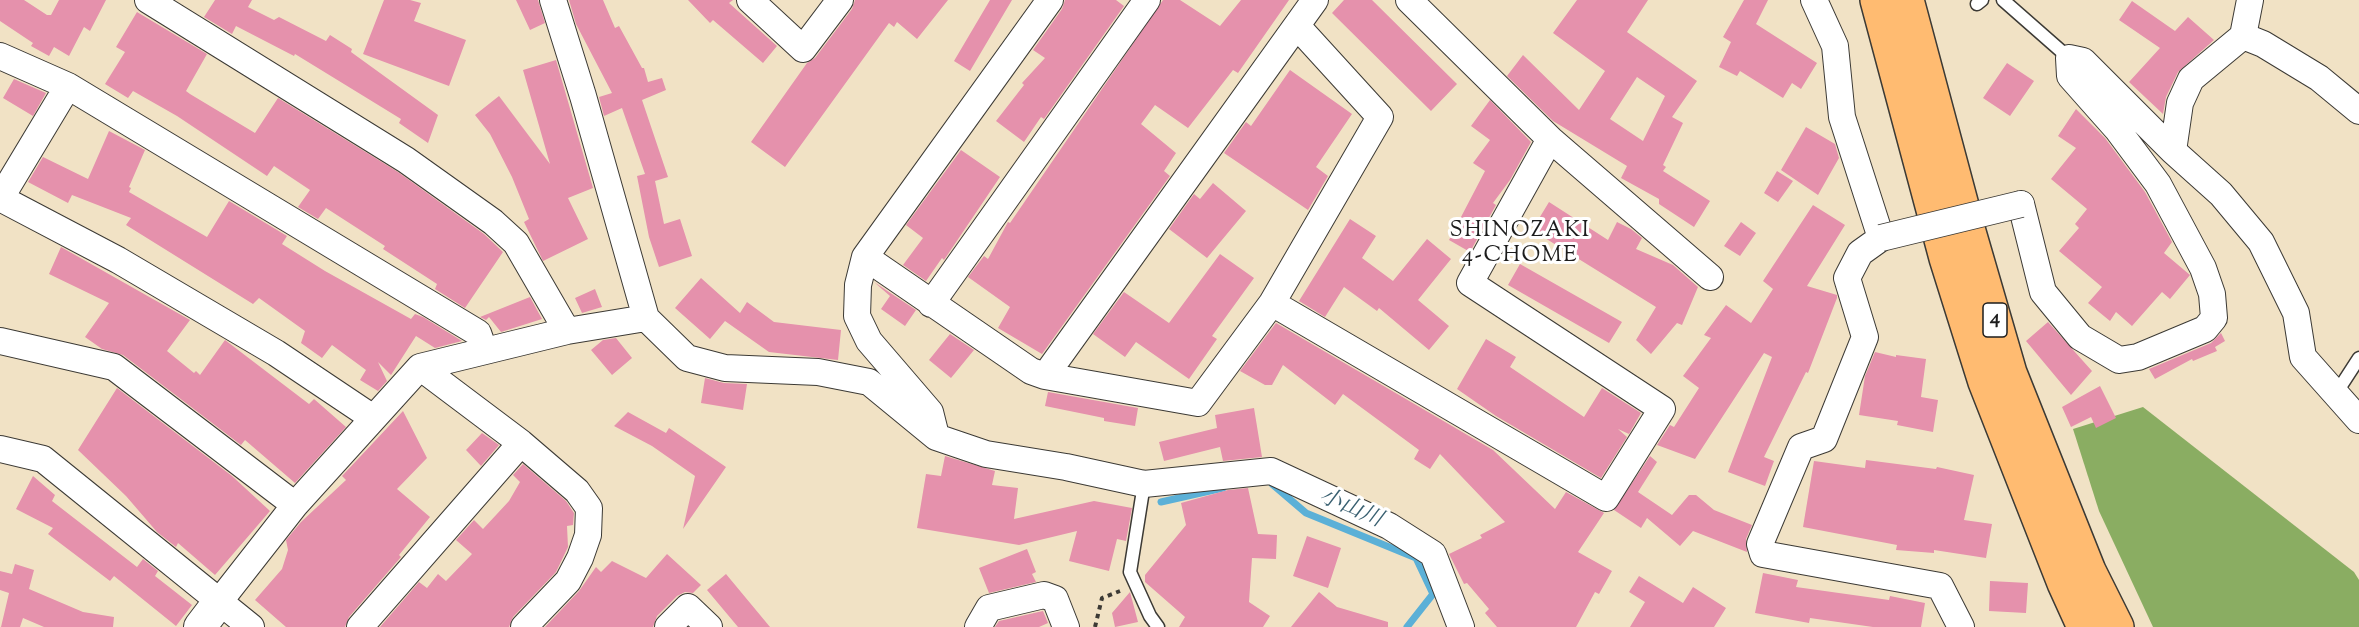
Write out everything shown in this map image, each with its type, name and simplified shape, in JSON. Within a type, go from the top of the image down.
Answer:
[{"type":"highway","name":"4","points":[[1877,0],[1946,258],[1985,382],[2064,583],[2085,627]]},
{"type":"highway","name":"4","points":[[1907,0],[1969,232],[2010,373],[2089,571],[2117,627]]},
{"type":"street","points":[[148,0],[406,160],[493,222],[516,243],[567,331]]},
{"type":"street","points":[[553,0],[583,96],[646,318],[687,358],[725,368],[818,372],[869,381],[936,437],[986,454],[1066,466],[1144,484],[1271,471],[1389,526],[1433,554],[1461,627]]},
{"type":"street","points":[[750,0],[804,49],[840,0]]},
{"type":"street","points":[[936,437],[930,412],[869,341],[857,316],[858,285],[865,257],[1050,0]]},
{"type":"street","points":[[931,304],[1147,0]]},
{"type":"street","points":[[1046,376],[1315,0]]},
{"type":"street","points":[[1409,0],[1550,140],[1710,277]]},
{"type":"street","points":[[1814,0],[1835,46],[1842,117],[1881,238]]},
{"type":"street","points":[[2172,151],[2180,103],[2191,79],[2243,36],[2250,0]]},
{"type":"street","points":[[865,257],[1031,371],[1046,376],[1198,403],[1272,303],[1380,117],[1297,26]]},
{"type":"street","points":[[2243,36],[2263,44],[2319,78],[2359,111]]},
{"type":"street","points":[[0,56],[68,86],[478,333],[484,350]]},
{"type":"street","points":[[1962,627],[1940,586],[1763,554],[1760,544],[1802,447],[1824,439],[1865,337],[1847,278],[1860,253],[1881,238],[2021,204],[2043,292],[2080,337],[2120,360],[2138,357],[2205,329],[2214,318],[2212,294],[2203,268],[2158,184],[2117,129],[2070,76],[2069,57],[2083,61],[2172,151],[2221,194],[2261,242],[2296,313],[2303,357],[2359,420]]},
{"type":"street","points":[[68,86],[0,198],[118,260],[276,353],[373,418]]},
{"type":"street","points":[[1272,303],[1606,498],[1662,409],[1470,283],[1550,140]]},
{"type":"street","points":[[200,627],[295,505],[420,367],[567,331],[646,318]]},
{"type":"street","points":[[0,341],[114,367],[295,505]]},
{"type":"street","points":[[420,367],[521,443],[577,491],[589,508],[588,535],[580,558],[568,581],[524,627]]},
{"type":"street","points":[[360,627],[521,443]]},
{"type":"street","points":[[0,449],[43,459],[251,627]]},
{"type":"street","points":[[978,627],[989,608],[1044,595],[1055,599],[1066,627]]},
{"type":"street","points":[[669,627],[688,607],[709,627]]},
{"type":"lane","points":[[2003,0],[2069,57]]},
{"type":"lane","points":[[2335,395],[2359,358]]},
{"type":"lane","points":[[1144,484],[1130,572],[1144,605],[1158,627]]},
{"type":"lane","points":[[1144,605],[1144,627]]},
{"type":"path","points":[[1095,627],[1101,598],[1135,586]]},
{"type":"green space","points":[[2143,407],[2354,572],[2359,580],[2359,627],[2153,627],[2099,511],[2073,429]]},
{"type":"building","points":[[0,0],[24,0],[47,15],[51,15],[59,0],[106,0],[90,31],[84,27],[69,56],[54,47],[49,56],[31,46],[33,43],[0,21]]},
{"type":"building","points":[[215,0],[252,0],[248,7],[274,20],[279,17],[326,41],[330,35],[352,49],[351,52],[438,115],[428,143],[399,123],[401,119],[295,54],[294,56],[236,26],[232,34],[204,17]]},
{"type":"building","points":[[384,0],[410,0],[421,3],[414,21],[466,40],[449,86],[363,54]]},
{"type":"building","points":[[516,0],[538,0],[545,23],[530,30]]},
{"type":"building","points":[[569,0],[603,0],[615,28],[619,26],[644,68],[648,82],[662,78],[666,90],[642,100],[668,177],[655,181],[664,224],[680,219],[692,256],[659,267],[649,237],[637,176],[645,174],[622,108],[604,116],[599,97],[612,93],[576,24]]},
{"type":"building","points":[[688,0],[733,0],[729,3],[777,46],[763,63],[713,20],[710,23]]},
{"type":"building","points":[[855,0],[948,0],[917,39],[897,22],[894,27],[889,23],[785,167],[751,142],[807,63],[815,58],[852,9]]},
{"type":"building","points":[[990,0],[1012,0],[970,71],[954,61]]},
{"type":"building","points":[[1065,0],[1116,0],[1124,6],[1044,119],[1041,117],[1024,142],[996,121],[1024,85],[1022,83],[1045,58],[1033,50],[1062,9]]},
{"type":"building","points":[[1163,0],[1180,0],[1220,26],[1241,0],[1289,0],[1238,73],[1233,70],[1188,128],[1155,105],[1141,124],[1176,153],[1164,171],[1170,176],[1042,354],[998,328],[1010,307],[968,277],[984,256],[988,259],[1008,222],[1010,223]]},
{"type":"building","points":[[1344,0],[1372,0],[1457,84],[1431,111],[1332,13]]},
{"type":"building","points":[[1577,0],[1648,0],[1627,32],[1697,81],[1672,117],[1683,123],[1663,165],[1666,167],[1663,171],[1710,201],[1694,227],[1659,204],[1659,199],[1621,178],[1627,166],[1553,121],[1507,76],[1523,55],[1579,110],[1605,71],[1553,33]],"holes":[[[1637,77],[1665,96],[1643,141],[1610,119]]]},
{"type":"building","points":[[1744,0],[1768,0],[1756,24],[1817,63],[1801,89],[1792,83],[1783,98],[1740,71],[1737,76],[1719,67],[1731,42],[1723,37]]},
{"type":"building","points":[[2132,1],[2175,31],[2188,17],[2214,40],[2178,72],[2166,97],[2163,114],[2129,82],[2160,48],[2119,20]]},
{"type":"building","points":[[137,12],[207,54],[186,91],[190,94],[255,133],[278,98],[398,172],[484,234],[503,252],[465,308],[435,289],[437,284],[383,249],[385,246],[326,208],[318,219],[298,207],[310,190],[274,166],[267,176],[177,116],[133,91],[128,98],[105,84],[125,52],[116,47]]},
{"type":"building","points":[[556,60],[593,188],[568,198],[588,239],[543,261],[524,222],[529,219],[512,177],[490,134],[475,115],[499,96],[550,164],[523,70]]},
{"type":"building","points":[[2007,63],[2034,81],[2010,116],[1983,98]]},
{"type":"building","points":[[1290,70],[1352,114],[1316,167],[1328,176],[1308,210],[1224,153],[1246,122],[1251,126]]},
{"type":"building","points":[[14,79],[46,93],[33,116],[3,98]]},
{"type":"building","points":[[1490,100],[1531,142],[1510,180],[1493,203],[1496,205],[1470,252],[1449,240],[1485,171],[1473,163],[1490,140],[1471,126]]},
{"type":"building","points":[[2076,109],[2105,138],[2145,192],[2172,242],[2164,253],[2190,275],[2170,299],[2162,292],[2132,326],[2116,312],[2110,321],[2088,303],[2102,287],[2059,251],[2079,228],[2075,224],[2087,209],[2051,179],[2076,148],[2058,136]]},
{"type":"building","points":[[1806,127],[1835,144],[1839,158],[1818,195],[1781,170]]},
{"type":"building","points":[[109,131],[145,150],[129,192],[207,237],[229,201],[287,236],[282,244],[325,271],[411,319],[415,314],[423,317],[462,341],[435,348],[416,336],[391,375],[378,362],[387,381],[378,391],[360,380],[366,370],[332,345],[322,358],[301,343],[305,331],[259,298],[253,304],[126,225],[131,218],[72,195],[68,203],[28,182],[43,157],[88,179]]},
{"type":"building","points":[[961,150],[1000,177],[944,260],[942,258],[926,281],[903,265],[923,238],[906,225]]},
{"type":"building","points":[[1777,171],[1793,181],[1778,202],[1764,193]]},
{"type":"building","points":[[1213,183],[1246,211],[1207,258],[1169,229],[1194,194],[1200,199]]},
{"type":"building","points":[[1549,202],[1608,240],[1617,222],[1631,229],[1642,238],[1636,249],[1673,265],[1698,287],[1682,325],[1677,323],[1651,354],[1636,340],[1656,307],[1532,230]]},
{"type":"building","points":[[1813,205],[1845,225],[1807,286],[1837,295],[1837,298],[1808,373],[1806,372],[1764,457],[1774,461],[1765,486],[1728,472],[1772,357],[1764,353],[1695,459],[1657,445],[1670,425],[1674,427],[1699,388],[1683,376],[1711,338],[1704,335],[1726,305],[1751,323],[1773,289],[1763,281]]},
{"type":"building","points":[[1350,219],[1376,236],[1362,258],[1393,281],[1427,239],[1451,259],[1418,300],[1449,326],[1429,350],[1379,308],[1377,311],[1344,287],[1325,317],[1299,301]]},
{"type":"building","points":[[1741,222],[1756,233],[1740,256],[1724,246]]},
{"type":"building","points":[[61,247],[190,320],[167,351],[194,373],[196,371],[200,375],[225,340],[309,404],[314,399],[346,427],[295,483],[245,440],[241,445],[123,355],[102,349],[85,337],[109,303],[49,274]]},
{"type":"building","points":[[1220,254],[1254,278],[1212,336],[1217,339],[1189,379],[1136,342],[1125,357],[1093,334],[1124,292],[1169,323]]},
{"type":"building","points":[[1520,264],[1622,322],[1609,343],[1508,285]]},
{"type":"building","points":[[701,278],[740,313],[747,302],[774,322],[841,330],[838,360],[769,352],[725,321],[710,339],[675,308]]},
{"type":"building","points":[[874,282],[916,310],[905,326],[881,309],[890,296]]},
{"type":"building","points":[[595,289],[602,307],[582,313],[575,298]]},
{"type":"building","points":[[530,297],[542,319],[501,332],[489,317],[486,320],[480,317]]},
{"type":"building","points":[[2048,322],[2092,371],[2071,395],[2026,341]]},
{"type":"building","points":[[1276,323],[1493,450],[1555,509],[1566,492],[1604,513],[1578,552],[1612,571],[1599,594],[1595,592],[1576,627],[1497,627],[1485,613],[1489,609],[1467,583],[1464,584],[1449,554],[1482,538],[1480,535],[1505,522],[1440,454],[1430,469],[1414,459],[1419,450],[1343,394],[1335,405],[1283,365],[1272,385],[1265,385],[1240,371]]},
{"type":"building","points":[[2221,333],[2225,341],[2215,347],[2217,351],[2193,361],[2192,359],[2155,379],[2149,369],[2211,343]]},
{"type":"building","points":[[950,334],[974,350],[951,378],[929,360]]},
{"type":"building","points":[[616,338],[632,358],[612,375],[591,350],[603,340]]},
{"type":"building","points":[[1486,339],[1516,357],[1510,367],[1584,417],[1602,388],[1641,413],[1629,434],[1618,429],[1627,437],[1601,478],[1496,416],[1457,389]]},
{"type":"building","points":[[1875,352],[1896,357],[1896,355],[1926,359],[1921,397],[1938,400],[1933,432],[1897,425],[1898,421],[1859,415],[1865,376]]},
{"type":"building","points":[[705,378],[724,383],[747,384],[743,410],[701,403]]},
{"type":"building","points":[[2100,386],[2116,418],[2096,428],[2091,417],[2071,427],[2062,407]]},
{"type":"building","points":[[117,388],[232,476],[270,511],[215,575],[178,543],[176,547],[157,532],[126,496],[78,450]]},
{"type":"building","points":[[1048,392],[1138,408],[1135,426],[1104,421],[1104,418],[1045,406]]},
{"type":"building","points":[[1254,408],[1262,457],[1223,461],[1220,447],[1164,461],[1159,442],[1217,428],[1215,415]]},
{"type":"building","points":[[403,411],[427,458],[397,489],[430,517],[399,555],[401,557],[349,617],[345,627],[286,627],[255,600],[282,569],[288,550],[286,540],[301,522],[346,480],[342,476]]},
{"type":"building","points":[[628,412],[666,433],[669,428],[726,467],[683,529],[695,476],[652,446],[614,426]]},
{"type":"building","points":[[482,433],[499,445],[481,466],[466,450]]},
{"type":"building","points":[[945,456],[995,471],[992,485],[1018,488],[1014,519],[1094,501],[1132,508],[1126,541],[1117,539],[1109,571],[1069,561],[1077,531],[1019,545],[917,528],[926,474],[941,476]]},
{"type":"building","points":[[1650,456],[1657,462],[1638,492],[1672,515],[1689,495],[1696,495],[1714,510],[1752,525],[1746,539],[1747,552],[1693,531],[1680,546],[1647,518],[1641,528],[1614,510]]},
{"type":"building","points":[[1866,460],[1936,469],[1937,467],[1974,475],[1964,520],[1992,524],[1986,558],[1934,550],[1934,553],[1896,550],[1897,545],[1803,527],[1814,461],[1865,468]]},
{"type":"building","points":[[523,464],[566,501],[574,513],[573,525],[567,526],[568,547],[556,572],[513,617],[509,627],[380,627],[419,582],[427,588],[438,574],[446,581],[472,554],[456,540],[474,520],[483,529],[509,501],[520,482],[513,475]]},
{"type":"building","points":[[33,476],[55,495],[52,501],[137,567],[143,559],[158,571],[155,576],[192,605],[176,626],[114,576],[110,581],[48,534],[53,528],[16,509]]},
{"type":"building","points":[[1248,488],[1258,534],[1277,535],[1276,559],[1252,558],[1249,602],[1270,616],[1263,627],[1179,627],[1185,617],[1145,582],[1145,575],[1186,525],[1181,503],[1228,490]]},
{"type":"building","points":[[1307,536],[1341,548],[1328,588],[1293,576]]},
{"type":"building","points":[[1027,549],[1036,572],[1032,574],[1036,582],[989,593],[979,568]]},
{"type":"building","points":[[667,554],[701,585],[693,593],[685,592],[677,596],[657,616],[653,627],[545,627],[579,591],[596,567],[601,572],[612,561],[646,578]]},
{"type":"building","points":[[15,564],[34,570],[29,589],[83,612],[114,617],[113,627],[44,627],[23,618],[20,627],[1,627],[9,593],[0,590],[0,571],[12,574]]},
{"type":"building","points":[[1763,573],[1798,580],[1796,587],[1889,600],[1890,596],[1925,603],[1921,627],[1873,627],[1810,618],[1809,623],[1755,613]]},
{"type":"building","points":[[726,574],[770,627],[738,627],[707,590]]},
{"type":"building","points":[[1639,576],[1683,603],[1693,587],[1726,608],[1714,627],[1630,627],[1645,602],[1629,592]]},
{"type":"building","points":[[1990,581],[2028,583],[2026,613],[1989,611]]},
{"type":"building","points":[[1130,592],[1138,622],[1115,627],[1112,613]]},
{"type":"building","points":[[1319,592],[1337,607],[1388,622],[1388,627],[1291,627]]},
{"type":"building","points":[[1043,611],[1048,623],[1039,627],[995,627],[999,621]]},
{"type":"waterway","name":"小山川","points":[[1272,484],[1306,513],[1416,558],[1433,594],[1407,627]]},
{"type":"waterway","name":"小山川","points":[[1161,502],[1223,488]]},
{"type":"district","name":"SHINOZAKI 4-CHOME","points":[[1520,244]]}]
